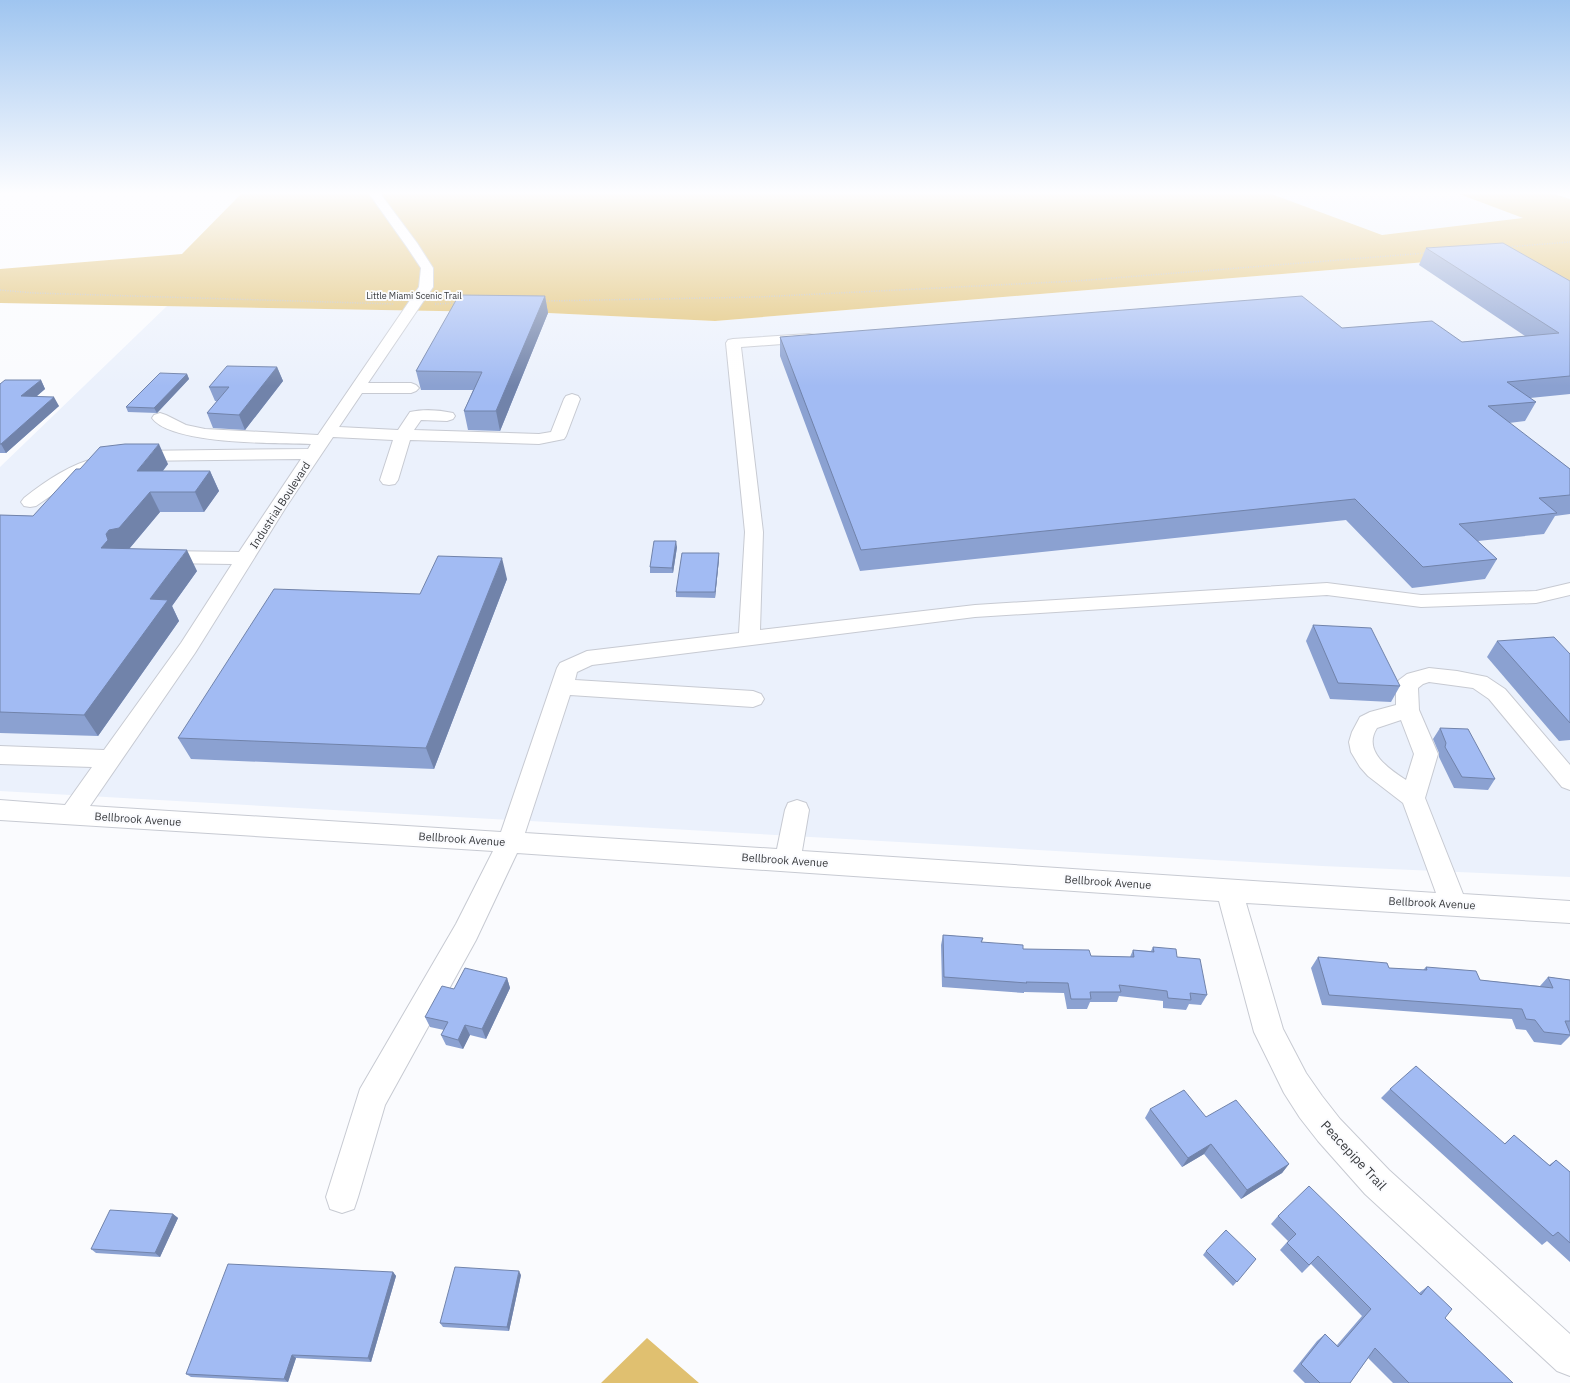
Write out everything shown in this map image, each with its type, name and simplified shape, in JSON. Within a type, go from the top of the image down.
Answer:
[{"type":"street","name":"Industrial Boulevard","points":[[71,814],[188,648],[245,558],[426,287],[427,268],[420,257]]},
{"type":"street","points":[[749,638],[754,532],[734,343],[820,337]]},
{"type":"street","points":[[358,388],[411,388]]},
{"type":"street","points":[[30,502],[63,477],[88,465],[117,458],[139,456],[174,457],[403,435],[539,440],[558,436],[572,399]]},
{"type":"street","points":[[389,480],[403,435],[416,415],[447,416]]},
{"type":"street","points":[[160,418],[181,429],[205,434],[322,442]]},
{"type":"street","points":[[143,556],[245,558]]},
{"type":"street","points":[[342,1198],[371,1100],[466,932],[510,842],[568,668],[587,658],[975,611],[1327,589],[1421,601],[1536,597],[1570,589]]},
{"type":"street","points":[[1413,798],[1426,754],[1408,710],[1406,685],[1415,678],[1428,675],[1479,682],[1496,694],[1570,780]]},
{"type":"street","points":[[562,687],[753,699]]},
{"type":"street","points":[[1408,710],[1384,715],[1368,723],[1360,739],[1363,753],[1375,769],[1413,798],[1454,905]]},
{"type":"street","points":[[0,755],[109,759]]},
{"type":"street","name":"Bellbrook Avenue","points":[[0,810],[1570,912]]},
{"type":"street","points":[[788,860],[797,810]]},
{"type":"street","name":"Peacepipe Trail","points":[[1229,891],[1269,1032],[1295,1083],[1311,1106],[1339,1142],[1377,1182],[1570,1358]]},
{"type":"path","points":[[539,301],[759,297],[1076,281],[1382,257]]},
{"type":"path","name":"Little Miami Scenic Trail","points":[[0,290],[34,293],[264,301],[414,304],[461,303]]},
{"type":"shaded area","points":[[151,257],[1491,257],[715,321],[548,313],[0,303],[0,269]]},
{"type":"shaded area","points":[[1491,257],[1526,257],[1570,284],[1570,877],[1322,866],[0,791],[0,467],[167,306],[548,313],[715,321]]},
{"type":"shaded area","points":[[1526,257],[1570,257],[1570,284]]},
{"type":"shaded area","points":[[647,1338],[699,1383],[601,1383]]},
{"type":"building","points":[[1439,257],[1527,257],[1570,281],[1570,376],[1507,382],[1536,402],[1488,406],[1570,469],[1570,495],[1539,498],[1557,513],[1459,524],[1497,559],[1423,567],[1355,499],[861,550],[780,337],[1302,296],[1342,328],[1432,321],[1462,342],[1559,333]]},
{"type":"building","points":[[459,295],[545,296],[496,411],[464,411],[482,372],[416,371]]},
{"type":"building","points":[[227,366],[277,367],[239,415],[207,413],[229,387],[209,387]]},
{"type":"building","points":[[160,373],[187,374],[154,408],[126,407]]},
{"type":"building","points":[[5,380],[41,380],[21,396],[54,397],[0,444],[0,384]]},
{"type":"building","points":[[125,444],[159,444],[137,471],[210,471],[195,492],[150,492],[119,528],[109,530],[106,534],[108,540],[101,548],[187,550],[150,599],[168,600],[84,715],[0,712],[0,515],[33,516],[76,469],[80,469],[100,447]]},
{"type":"building","points":[[654,541],[676,541],[672,568],[650,567]]},
{"type":"building","points":[[682,553],[719,553],[715,592],[676,592]]},
{"type":"building","points":[[438,556],[502,558],[426,748],[178,738],[274,589],[420,594]]},
{"type":"building","points":[[1313,625],[1371,628],[1400,686],[1338,683]]},
{"type":"building","points":[[1554,637],[1570,654],[1570,723],[1497,641]]},
{"type":"building","points":[[1440,728],[1468,729],[1495,779],[1462,777],[1445,747],[1446,743]]},
{"type":"building","points":[[943,935],[983,938],[981,942],[1023,945],[1023,949],[1089,950],[1091,956],[1134,957],[1133,950],[1154,952],[1153,947],[1176,949],[1177,957],[1200,959],[1207,995],[1190,993],[1191,1000],[1168,998],[1167,991],[1119,985],[1121,992],[1090,992],[1091,999],[1071,999],[1068,983],[1026,982],[1027,983],[944,977]]},
{"type":"building","points":[[1318,957],[1387,963],[1389,968],[1427,970],[1426,967],[1476,971],[1480,980],[1553,988],[1548,977],[1570,980],[1570,1021],[1565,1021],[1570,1035],[1544,1032],[1535,1020],[1526,1019],[1522,1009],[1329,995]]},
{"type":"building","points":[[465,968],[507,978],[482,1029],[465,1025],[458,1040],[441,1035],[448,1022],[425,1017],[442,986],[454,989]]},
{"type":"building","points":[[1416,1066],[1505,1144],[1514,1135],[1550,1166],[1556,1160],[1570,1172],[1570,1243],[1558,1232],[1553,1236],[1390,1089]]},
{"type":"building","points":[[1184,1090],[1206,1117],[1236,1100],[1289,1164],[1247,1190],[1211,1144],[1188,1158],[1150,1109]]},
{"type":"building","points":[[1309,1186],[1421,1295],[1428,1286],[1452,1309],[1445,1318],[1513,1383],[1409,1383],[1375,1348],[1350,1383],[1320,1383],[1301,1364],[1325,1334],[1338,1347],[1371,1309],[1318,1256],[1309,1265],[1287,1243],[1296,1234],[1278,1216]]},
{"type":"building","points":[[110,1210],[173,1214],[155,1253],[91,1249]]},
{"type":"building","points":[[1226,1230],[1256,1259],[1237,1282],[1206,1251]]},
{"type":"building","points":[[228,1264],[393,1272],[368,1358],[292,1355],[284,1379],[186,1374]]},
{"type":"building","points":[[455,1267],[519,1271],[507,1327],[440,1323]]}]
